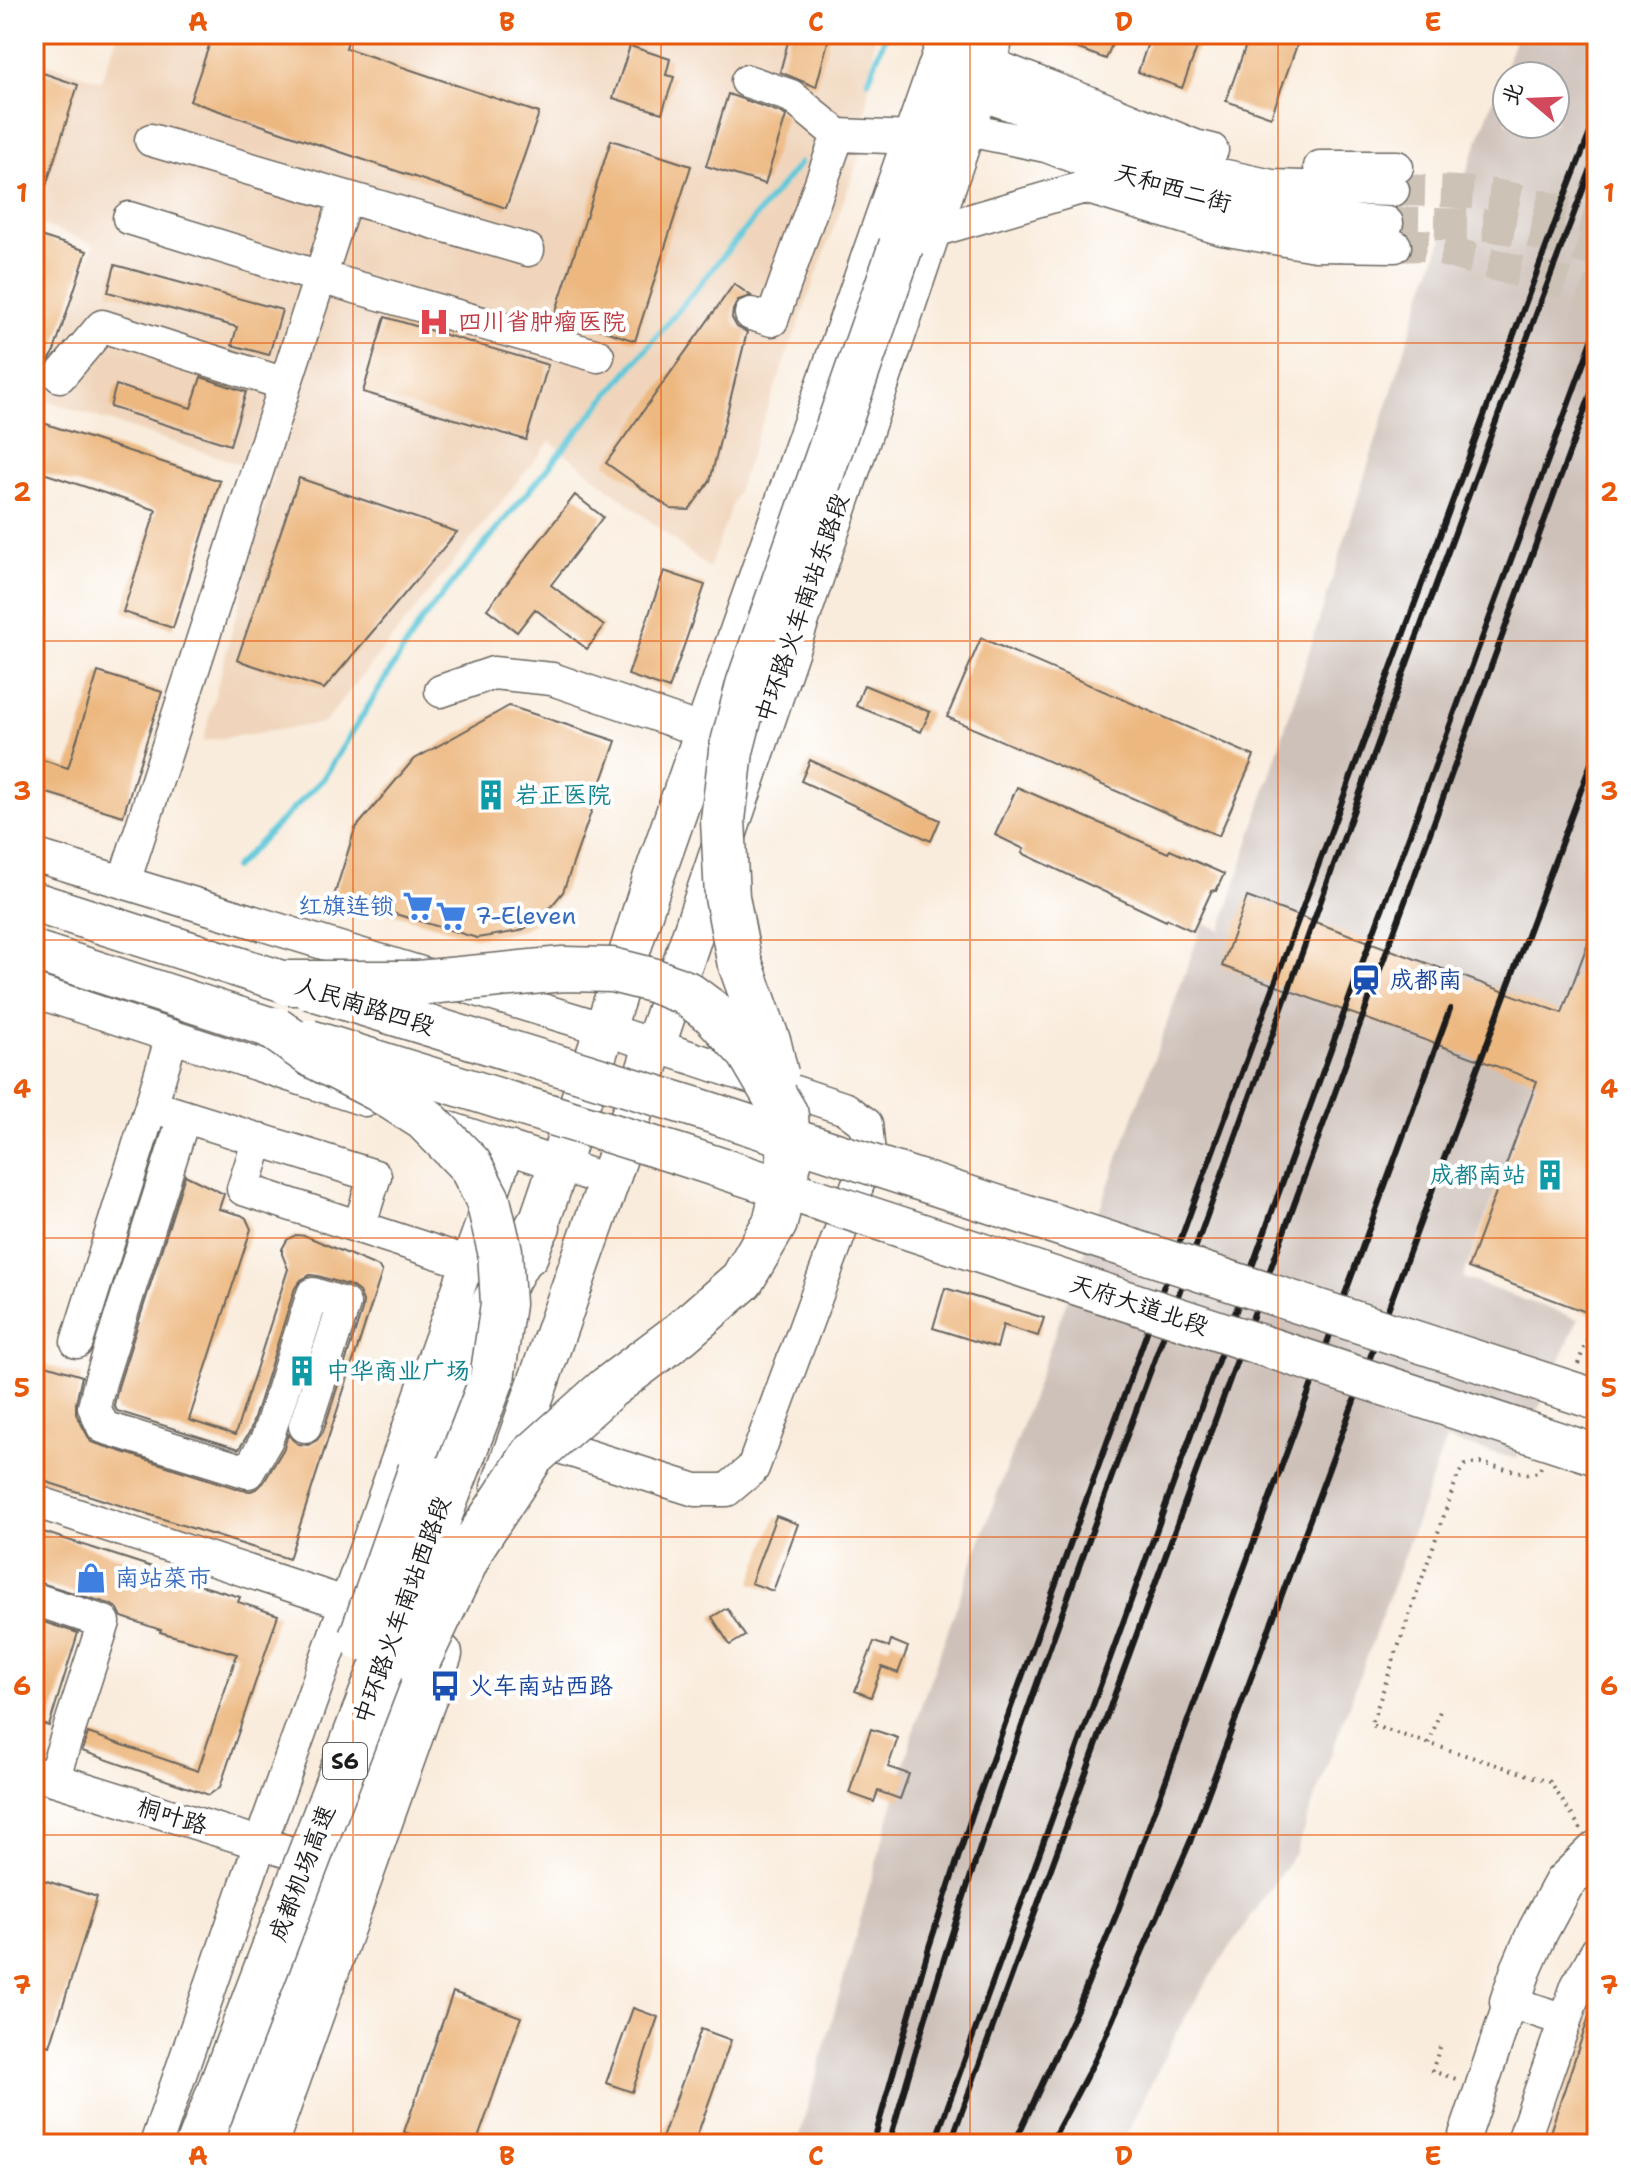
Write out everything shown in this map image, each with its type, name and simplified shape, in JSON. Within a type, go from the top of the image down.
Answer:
[{"type":"highway","name":"成都机场高速","points":[[239,2144],[417,1663],[474,1544],[532,1456],[608,1388],[680,1334],[742,1280],[775,1223],[789,1163],[786,1115],[769,1044],[739,960],[727,897],[723,820],[731,751],[748,685],[978,70]]},
{"type":"highway","points":[[288,983],[418,983],[563,969],[612,970],[652,980],[686,993],[713,1013],[749,1052],[786,1115]]},
{"type":"highway","name":"成都机场高速","points":[[199,2144],[492,1379],[503,1304],[500,1251],[488,1200],[470,1165],[425,1119],[378,1089],[312,1055],[275,1029]]},
{"type":"highway","points":[[188,2144],[249,1956],[456,1369],[515,1277],[538,1226]]},
{"type":"main road","name":"中环路火车南站东路段","points":[[560,1165],[653,879],[950,34]]},
{"type":"main road","name":"中环路火车南站东路段","points":[[609,1181],[915,239],[978,70]]},
{"type":"main road","name":"人民南路四段","points":[[34,902],[697,1108]]},
{"type":"main road","name":"人民南路四段","points":[[34,951],[681,1155]]},
{"type":"main road","name":"天府大道北段","points":[[697,1108],[1597,1400]]},
{"type":"main road","name":"天府大道北段","points":[[681,1155],[1597,1455]]},
{"type":"main road","points":[[538,1226],[560,1165]]},
{"type":"main road","points":[[267,2144],[609,1181]]},
{"type":"main road","name":"中环路火车南站西路段","points":[[208,2144],[399,1622],[515,1277]]},
{"type":"main road","points":[[1510,2002],[1538,1931],[1564,1883],[1596,1851]]},
{"type":"street","points":[[978,70],[1198,170],[1272,186],[1395,179]]},
{"type":"street","name":"天和西二街","points":[[915,239],[1085,187],[1222,229],[1315,245],[1391,235],[1221,205],[1141,182],[1046,146],[978,70]]},
{"type":"street","points":[[747,81],[791,96],[838,135],[914,138]]},
{"type":"street","points":[[751,314],[772,320],[838,135]]},
{"type":"street","points":[[151,140],[528,250]]},
{"type":"street","points":[[124,882],[346,197]]},
{"type":"street","points":[[129,218],[320,277],[598,356]]},
{"type":"street","points":[[60,376],[102,326],[285,384]]},
{"type":"street","points":[[441,691],[493,673],[552,679],[706,732]]},
{"type":"street","name":"人民南路四段","points":[[34,855],[605,1029],[846,1109],[866,1124],[869,1154],[753,1468],[727,1490],[695,1490],[520,1434]]},
{"type":"street","points":[[503,1000],[549,989],[607,952],[653,879]]},
{"type":"street","points":[[34,991],[609,1181]]},
{"type":"street","points":[[77,1342],[172,1036]]},
{"type":"street","points":[[151,1106],[375,1176],[359,1227]]},
{"type":"street","points":[[184,1117],[94,1407],[103,1427],[248,1472],[267,1439],[313,1294],[344,1304],[305,1426]]},
{"type":"street","points":[[259,1139],[243,1189],[515,1277]]},
{"type":"street","points":[[156,2144],[509,1147]]},
{"type":"street","points":[[34,1501],[399,1622]]},
{"type":"street","points":[[34,1599],[104,1622],[44,1776]]},
{"type":"street","name":"桐叶路","points":[[44,1776],[311,1859]]},
{"type":"street","points":[[1522,2144],[1577,1986],[1597,1951]]},
{"type":"street","points":[[1462,2144],[1510,2002],[1565,2020]]},
{"type":"path","points":[[1578,1365],[1592,1326]]},
{"type":"path","points":[[1544,1459],[1539,1472],[1535,1474],[1480,1463],[1465,1465],[1458,1475],[1371,1725],[1550,1782],[1596,1851]]},
{"type":"path","points":[[1429,1744],[1441,1708]]},
{"type":"path","points":[[1440,2047],[1432,2071],[1481,2088]]},
{"type":"shaded area","name":"四川省肿瘤医院","points":[[118,34],[875,34],[861,153],[709,568],[550,441],[324,723],[203,741],[273,475],[45,400],[94,244],[34,222],[34,59],[101,81]]},
{"type":"shaded area","points":[[1517,34],[1597,34],[1597,919],[1463,1278],[1578,1319],[1517,1459],[1446,1440],[1295,1853],[1211,1975],[1177,2031],[1122,2144],[797,2144],[921,1705],[1203,923],[1221,930],[1424,289],[1491,105],[1491,140],[1571,140],[1571,60],[1508,60]]},
{"type":"building","points":[[213,34],[350,34],[346,48],[539,113],[506,208],[190,101]]},
{"type":"building","points":[[790,34],[830,34],[816,87],[780,72]]},
{"type":"building","points":[[1043,34],[1116,34],[1106,59]]},
{"type":"building","points":[[1151,34],[1202,34],[1182,88],[1138,72]]},
{"type":"building","points":[[1250,34],[1301,34],[1271,117],[1226,101]]},
{"type":"building","points":[[630,46],[670,59],[666,75],[674,77],[662,113],[613,98]]},
{"type":"building","points":[[43,73],[78,85],[38,211],[34,210],[34,101]]},
{"type":"building","points":[[728,94],[786,116],[765,184],[706,166]]},
{"type":"building","points":[[611,140],[691,166],[635,341],[555,314]]},
{"type":"building","points":[[34,234],[87,251],[53,354],[42,372],[44,385],[37,403],[34,403]]},
{"type":"building","points":[[115,265],[282,310],[269,355],[232,345],[237,327],[108,292]]},
{"type":"building","points":[[734,284],[751,296],[738,300],[732,318],[737,327],[747,332],[710,481],[689,510],[671,509],[606,463]]},
{"type":"building","points":[[385,317],[548,365],[526,440],[363,392]]},
{"type":"building","points":[[201,377],[246,392],[230,445],[110,407],[116,385],[191,408]]},
{"type":"building","points":[[34,420],[220,481],[173,628],[123,612],[156,510],[34,470]]},
{"type":"building","points":[[299,478],[457,532],[324,689],[237,660]]},
{"type":"building","points":[[575,495],[603,517],[551,585],[604,626],[587,649],[535,609],[517,632],[487,609]]},
{"type":"building","points":[[664,571],[705,585],[669,689],[628,675]]},
{"type":"building","points":[[981,638],[1254,756],[1219,836],[947,717]]},
{"type":"building","points":[[98,672],[162,692],[123,816],[34,789],[34,757],[68,768]]},
{"type":"building","points":[[864,685],[930,712],[921,732],[856,706]]},
{"type":"building","name":"岩正医院","points":[[509,706],[616,741],[563,892],[541,919],[520,931],[477,938],[334,896],[355,829],[413,760]]},
{"type":"building","points":[[810,760],[940,820],[931,841],[801,781]]},
{"type":"building","points":[[1017,787],[1224,874],[1216,891],[1212,890],[1193,931],[1022,853],[1024,849],[995,835]]},
{"type":"building","points":[[1247,897],[1562,1013],[1597,924],[1597,1316],[1468,1268],[1537,1081],[1222,966]]},
{"type":"building","name":"中华商业广场","points":[[185,1175],[224,1194],[219,1209],[246,1218],[251,1229],[189,1420],[235,1435],[288,1269],[282,1254],[287,1240],[296,1235],[306,1236],[379,1267],[382,1272],[289,1559],[34,1478],[34,1404],[46,1365],[82,1376],[76,1414],[91,1442],[242,1490],[251,1491],[264,1482],[284,1448],[288,1434],[298,1444],[308,1445],[323,1432],[363,1301],[359,1292],[351,1286],[310,1275],[295,1288],[250,1431],[239,1449],[117,1411],[114,1405],[118,1387]]},
{"type":"building","points":[[945,1288],[1044,1318],[1038,1336],[1003,1325],[997,1348],[933,1328]]},
{"type":"building","points":[[776,1516],[798,1524],[773,1591],[751,1583]]},
{"type":"building","points":[[34,1529],[152,1567],[151,1571],[240,1597],[238,1602],[278,1615],[220,1787],[209,1795],[82,1751],[88,1733],[198,1771],[237,1654],[160,1632],[122,1617],[118,1609],[110,1604],[34,1581]]},
{"type":"building","points":[[727,1608],[745,1636],[730,1645],[712,1617]]},
{"type":"building","points":[[34,1619],[78,1633],[49,1726],[34,1722]]},
{"type":"building","points":[[891,1640],[908,1647],[898,1673],[882,1667],[871,1697],[855,1691],[874,1642],[889,1647]]},
{"type":"building","points":[[871,1729],[898,1738],[888,1767],[909,1774],[900,1799],[878,1791],[874,1802],[849,1793]]},
{"type":"building","points":[[34,1877],[97,1897],[50,2046],[34,2041]]},
{"type":"building","points":[[453,1992],[521,2017],[476,2144],[438,2144],[404,2132]]},
{"type":"building","points":[[1594,2002],[1597,2003],[1597,2144],[1546,2144]]},
{"type":"building","points":[[633,2008],[658,2017],[632,2092],[606,2083]]},
{"type":"building","points":[[701,2029],[731,2040],[694,2144],[660,2144]]},
{"type":"waterway","points":[[868,81],[886,34]]},
{"type":"waterway","points":[[234,868],[323,779],[422,620],[800,163]]},
{"type":"tunnel","points":[[1393,190],[1494,195],[1597,222]]},
{"type":"tunnel","points":[[1387,223],[1487,225],[1531,232],[1597,252]]},
{"type":"tunnel","points":[[1395,246],[1423,245],[1565,284],[1597,298]]},
{"type":"railway","points":[[873,2144],[929,1947],[972,1815],[1188,1219],[1597,115]]},
{"type":"railway","points":[[889,2144],[956,1920],[1031,1699],[1442,567],[1597,153]]},
{"type":"railway","points":[[934,2144],[1357,977],[1597,327]]},
{"type":"railway","points":[[950,2144],[1597,377]]},
{"type":"railway","points":[[1050,2144],[1095,2060],[1190,1842],[1597,747]]},
{"type":"railway","points":[[1014,2144],[1077,2009],[1117,1913],[1450,1009]]},
{"type":"place","name":"四川省肿瘤医院","points":[[434,322]]},
{"type":"place","name":"岩正医院","points":[[491,795]]},
{"type":"place","name":"红旗连锁","points":[[418,906]]},
{"type":"place","name":"7-Eleven","points":[[451,916]]},
{"type":"place","name":"成都南","points":[[1366,980]]},
{"type":"place","name":"成都南站","points":[[1550,1175]]},
{"type":"place","name":"中华商业广场","points":[[302,1371]]},
{"type":"place","name":"南站菜市","points":[[91,1578]]},
{"type":"place","name":"火车南站西路","points":[[445,1686]]}]
